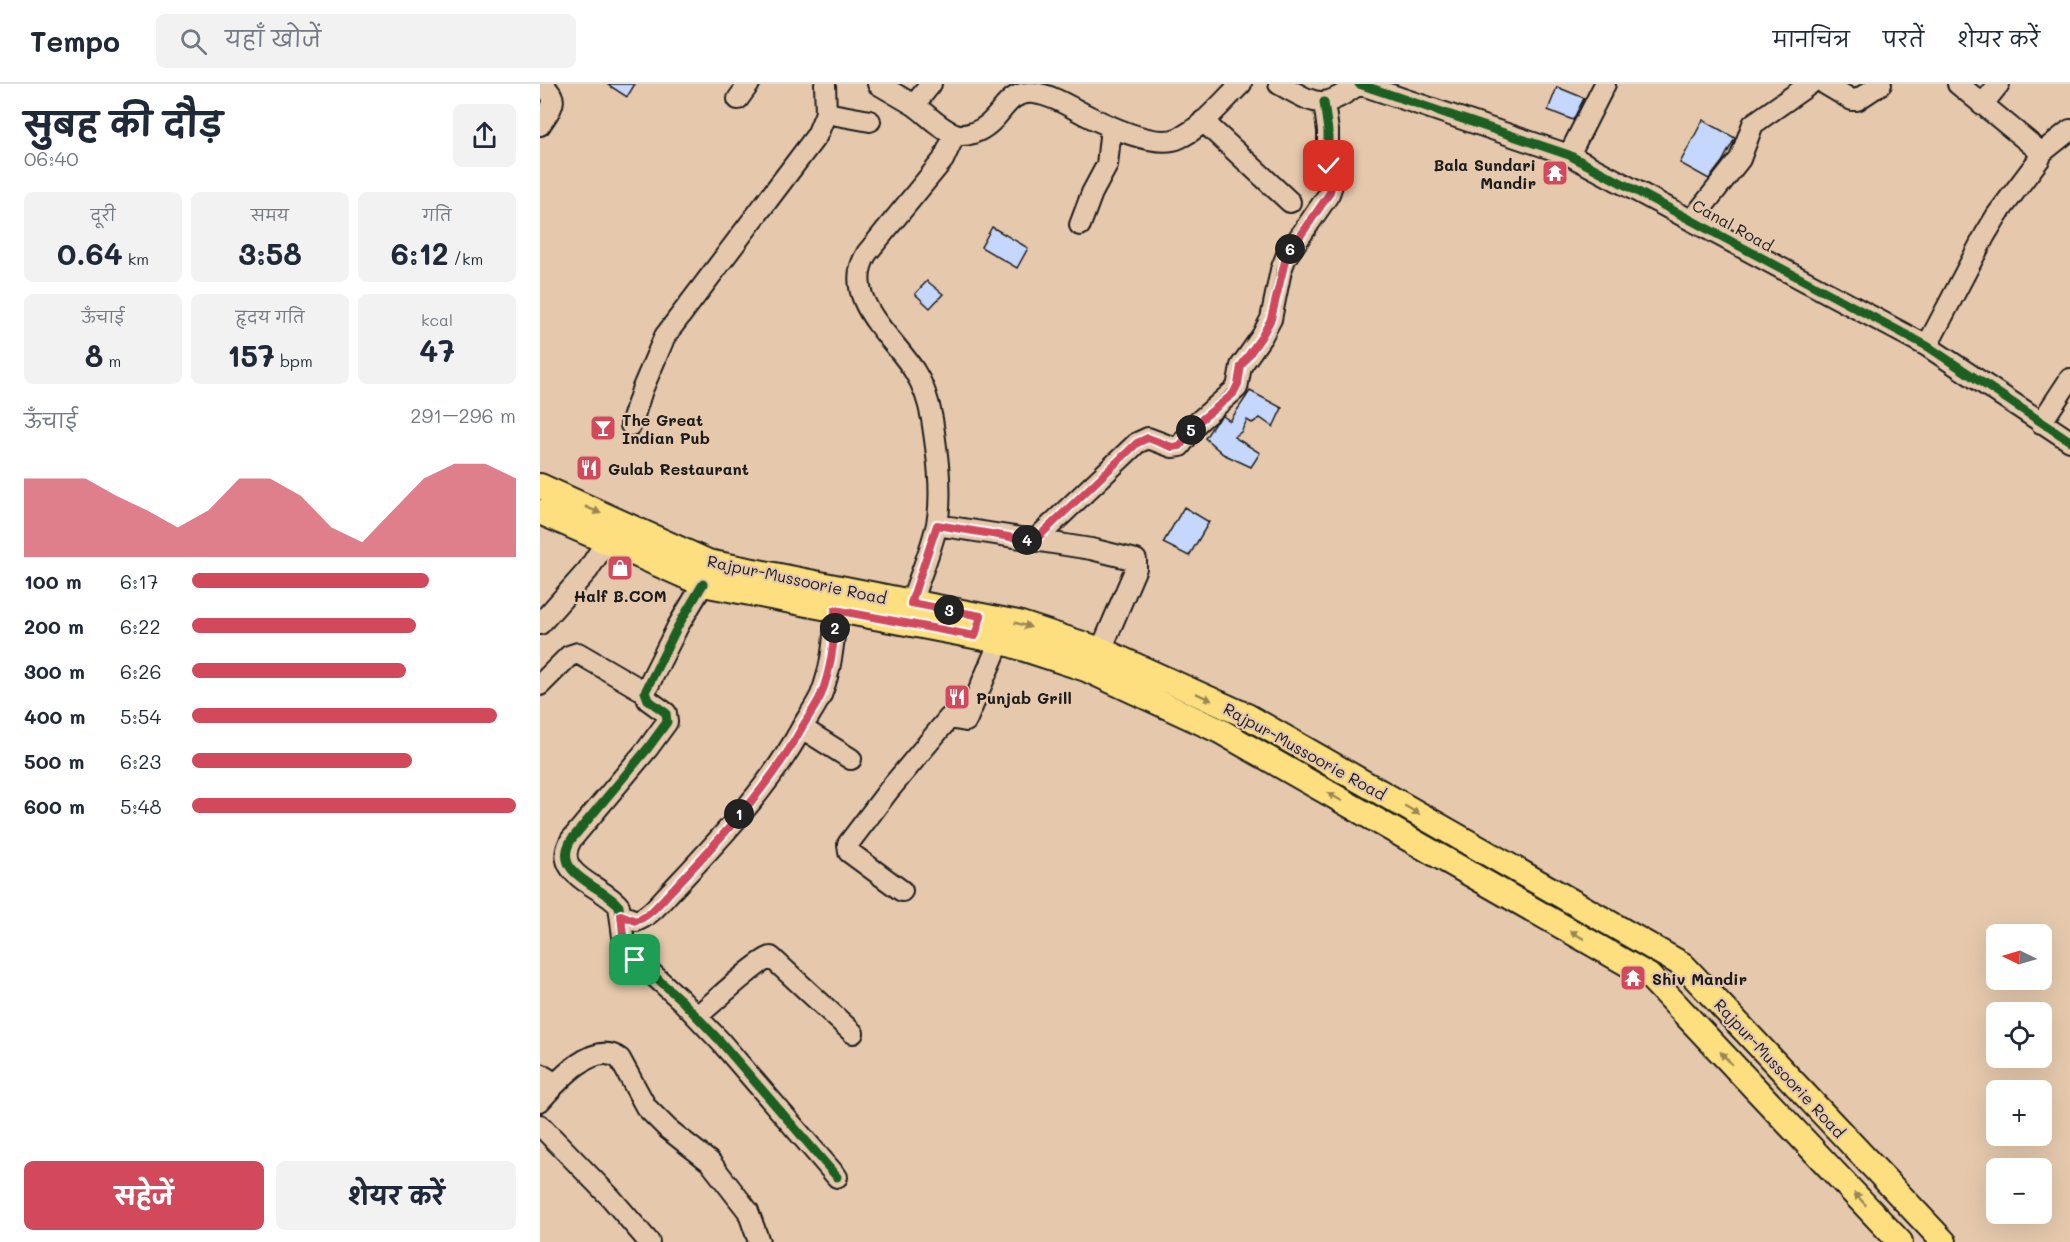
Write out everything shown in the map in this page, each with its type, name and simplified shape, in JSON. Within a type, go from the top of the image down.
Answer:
[{"type":"main road","name":"Rajpur-Mussoorie Road","points":[[540,486],[708,562],[911,603],[978,626],[1000,641],[1086,669],[1220,731],[1649,976],[1900,1242]]},
{"type":"main road","name":"Rajpur-Mussoorie Road","points":[[540,512],[703,584],[835,610],[978,626],[1018,623],[1101,650],[1247,716],[1683,965],[1944,1242]]},
{"type":"street","points":[[540,125],[554,100],[553,95],[542,84]]},
{"type":"street","points":[[631,424],[664,336],[818,135],[826,113],[825,84]]},
{"type":"street","points":[[878,84],[914,105],[955,134],[968,135],[985,129],[996,119],[1013,96],[1025,92],[1044,95],[1112,127],[1157,140],[1169,141],[1184,136],[1203,121],[1229,88]]},
{"type":"street","points":[[914,105],[931,84]]},
{"type":"street","points":[[1279,84],[1310,100],[1324,102],[1339,99],[1359,84]]},
{"type":"street","name":"Canal Road","points":[[1359,84],[1569,155],[1927,346],[2070,441]]},
{"type":"street","points":[[1569,155],[1605,84]]},
{"type":"street","points":[[1692,219],[1740,159],[1753,124],[1810,84]]},
{"type":"street","points":[[1825,84],[1852,100],[1857,100],[1881,84]]},
{"type":"street","points":[[1958,84],[2040,154]]},
{"type":"street","points":[[1982,105],[1999,84]]},
{"type":"street","points":[[1034,541],[1137,443],[1148,438],[1172,447],[1180,446],[1197,423],[1237,388],[1240,369],[1271,319],[1286,257],[1322,206],[1332,186],[1324,102]]},
{"type":"street","points":[[826,113],[870,121]]},
{"type":"street","points":[[1203,121],[1290,202]]},
{"type":"street","points":[[1080,225],[1092,193],[1107,165],[1112,127]]},
{"type":"street","points":[[1927,346],[1997,215],[2039,161],[2040,154],[2070,130]]},
{"type":"street","points":[[911,603],[937,525],[939,492],[932,419],[922,383],[882,331],[869,310],[861,291],[859,274],[867,253],[943,160],[955,134]]},
{"type":"street","points":[[2041,423],[2070,379]]},
{"type":"street","points":[[937,525],[1091,549],[1132,558],[1137,562],[1137,568],[1101,650]]},
{"type":"street","points":[[540,624],[583,577],[606,542]]},
{"type":"street","points":[[645,692],[678,626],[703,584]]},
{"type":"street","points":[[621,915],[634,921],[640,920],[684,877],[756,794],[793,746],[801,728],[811,716],[829,669],[835,644],[835,610]]},
{"type":"street","points":[[902,891],[849,852],[848,844],[949,718],[966,721],[1000,641]]},
{"type":"street","points":[[540,686],[569,656],[578,653],[645,692],[648,700],[666,713],[667,722],[648,748],[571,840],[566,852],[566,860],[582,879],[616,903],[621,915],[622,933],[628,952],[697,1016],[837,1177]]},
{"type":"street","points":[[801,728],[851,759]]},
{"type":"street","points":[[697,1016],[753,968],[771,957],[853,1033]]},
{"type":"street","points":[[540,1101],[548,1079],[600,1053],[614,1054],[620,1059],[646,1107],[668,1129],[710,1162],[748,1211],[759,1242]]},
{"type":"street","points":[[540,1125],[611,1198],[649,1242]]},
{"type":"building","points":[[607,84],[635,84],[627,97]]},
{"type":"building","points":[[1557,87],[1584,98],[1573,120],[1548,110]]},
{"type":"building","points":[[1703,120],[1735,138],[1722,162],[1709,179],[1680,163]]},
{"type":"building","points":[[992,227],[1028,248],[1017,268],[981,247]]},
{"type":"building","points":[[927,281],[943,294],[930,308],[915,294]]},
{"type":"building","points":[[1250,391],[1282,408],[1273,427],[1260,418],[1252,423],[1247,420],[1241,432],[1234,437],[1260,453],[1251,467],[1223,454],[1205,438],[1223,416],[1230,421]]},
{"type":"building","points":[[1184,507],[1209,522],[1189,556],[1163,543]]},
{"type":"cycle path","points":[[1359,84],[1569,155],[1927,346],[2070,441]]},
{"type":"cycle path","points":[[1034,541],[1137,443],[1148,438],[1172,447],[1180,446],[1197,423],[1237,388],[1241,366],[1271,319],[1281,270],[1286,257],[1329,194],[1333,182],[1328,160],[1328,131],[1324,102]]},
{"type":"cycle path","points":[[703,584],[678,626],[645,692],[648,700],[666,713],[667,722],[571,840],[567,852],[568,862],[581,878],[619,906],[624,944],[628,952],[681,1000],[720,1041],[837,1177]]},
{"type":"place","name":"Bala Sundari Mandir","points":[[1555,173]]},
{"type":"place","name":"The Great Indian Pub","points":[[603,428]]},
{"type":"place","name":"Gulab Restaurant","points":[[589,468]]},
{"type":"place","name":"Half B.COM","points":[[620,568]]},
{"type":"place","name":"Punjab Grill","points":[[957,697]]},
{"type":"place","name":"Shiv Mandir","points":[[1633,978]]},
{"type":"route","points":[[635,960],[624,944],[621,915],[636,921],[647,915],[724,832],[793,746],[801,728],[811,716],[829,669],[835,644],[835,610],[975,636],[981,616],[911,603],[937,525],[1034,541],[1137,443],[1148,438],[1172,447],[1180,446],[1197,423],[1233,394],[1237,388],[1240,369],[1271,319],[1281,270],[1286,257],[1329,194],[1333,182],[1329,166]]}]
